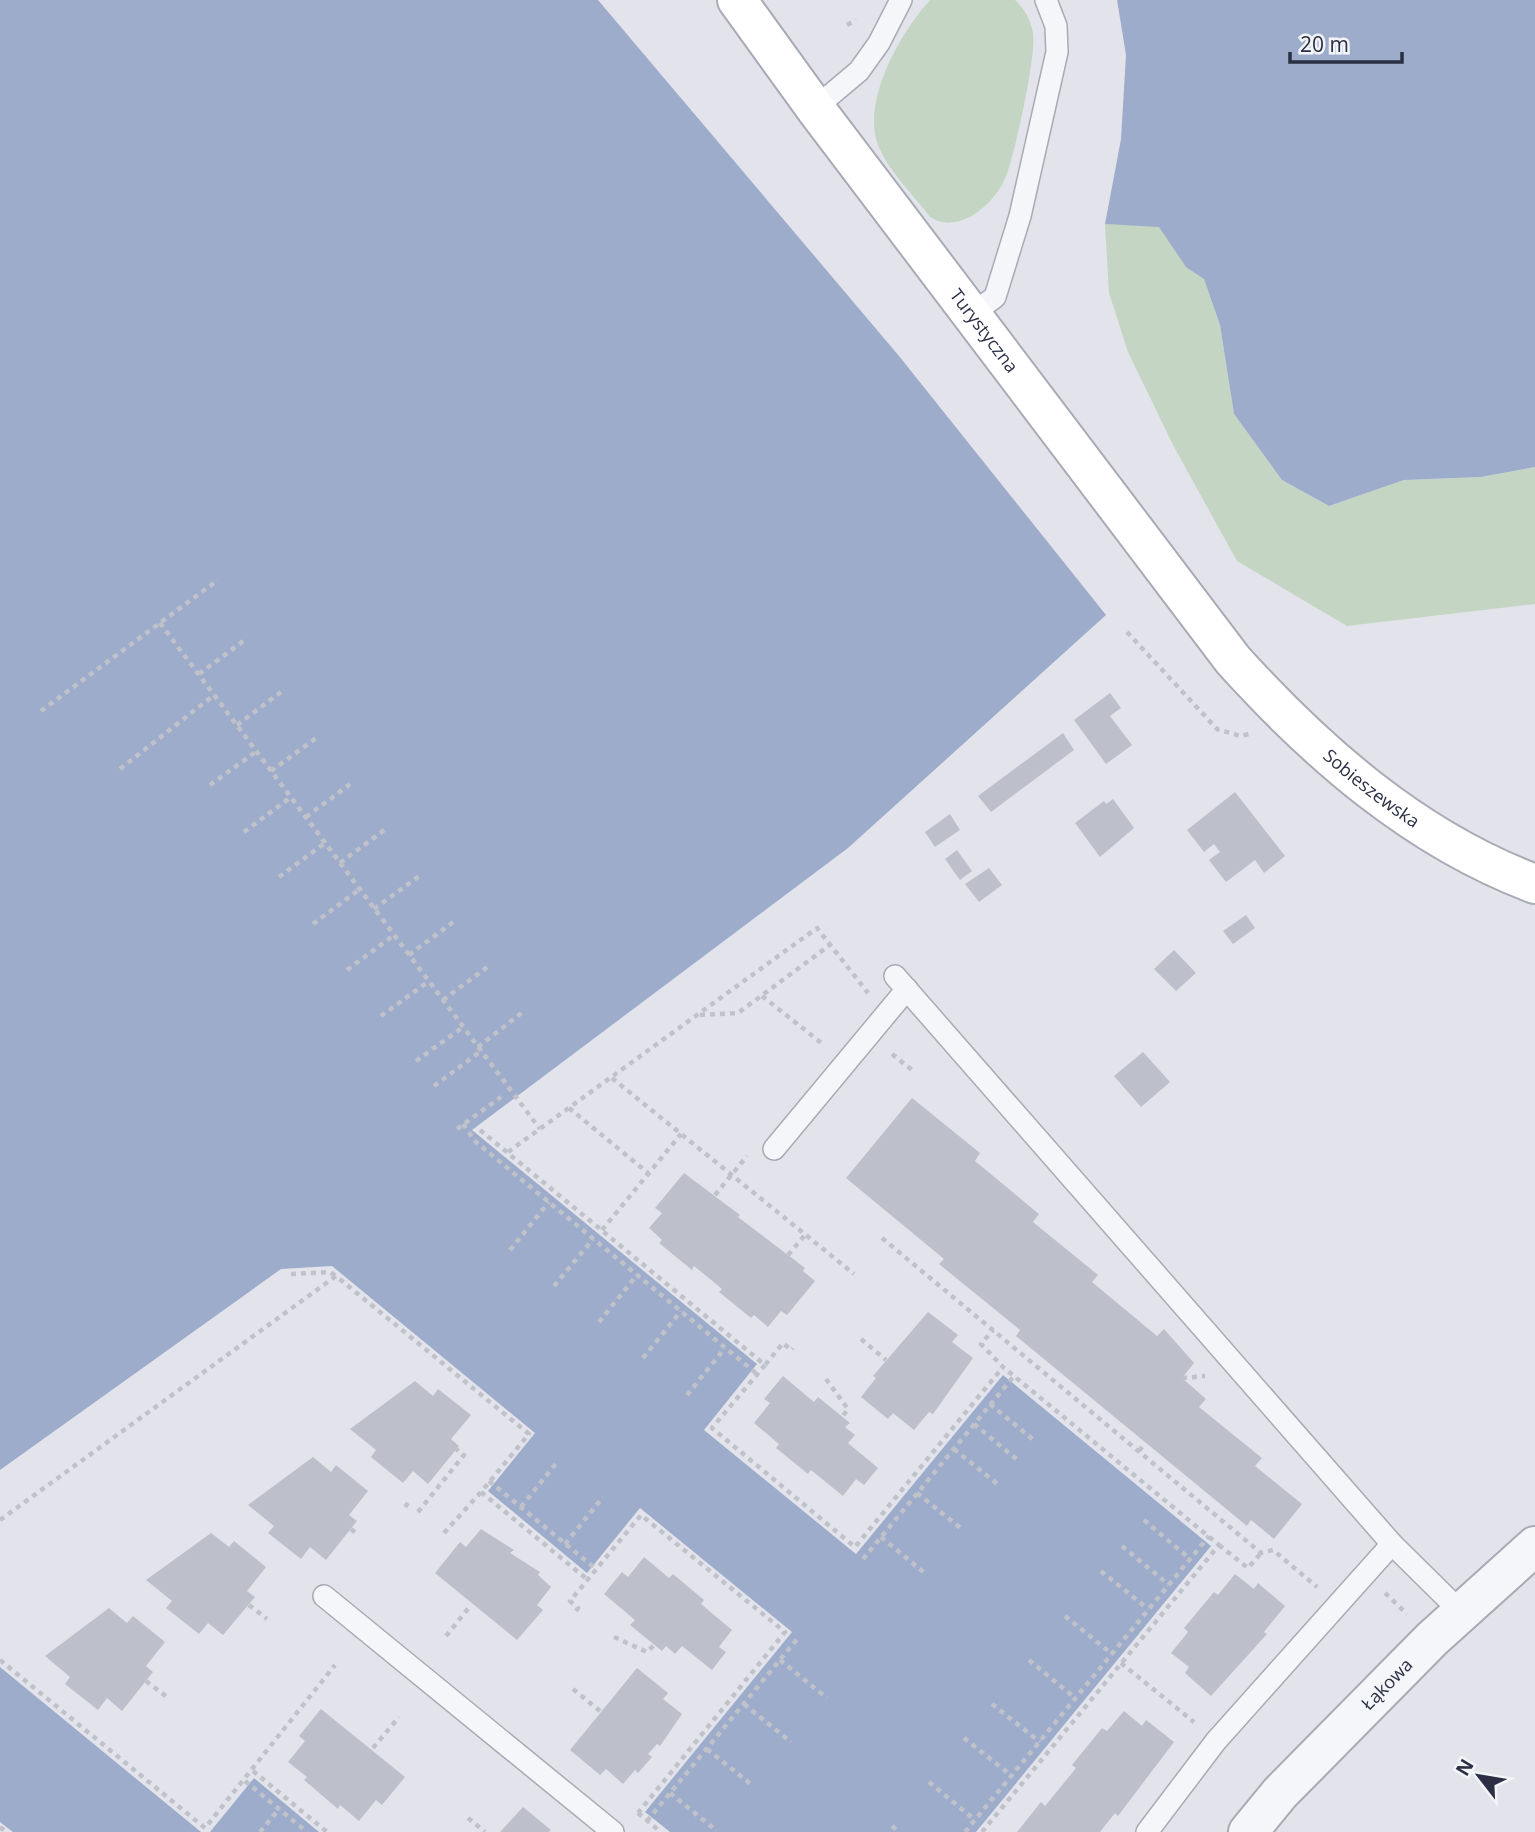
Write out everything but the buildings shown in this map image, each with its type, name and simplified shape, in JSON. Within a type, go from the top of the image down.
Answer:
[{"type":"main road","name":"Turystyczna","points":[[737,0],[815,108],[1233,660]]},
{"type":"main road","name":"Sobieszewska","points":[[1233,660],[1308,738],[1378,796],[1433,833],[1535,884]]},
{"type":"street","name":"Łąkowa","points":[[1248,1832],[1280,1793],[1432,1639],[1535,1546]]},
{"type":"lane","points":[[815,108],[859,71],[879,43],[901,0]]},
{"type":"lane","points":[[972,314],[995,297],[1023,203],[1057,52],[1056,26],[1046,0]]},
{"type":"lane","points":[[764,1149],[901,983],[1392,1544],[1461,1612]]},
{"type":"lane","points":[[1147,1832],[1216,1741],[1392,1544]]},
{"type":"lane","points":[[324,1596],[613,1832]]},
{"type":"path","points":[[41,711],[218,580]]},
{"type":"path","points":[[160,623],[463,1027],[495,1065],[540,1129]]},
{"type":"path","points":[[1127,632],[1217,729],[1240,736],[1251,734]]},
{"type":"path","points":[[199,674],[246,639]]},
{"type":"path","points":[[237,725],[285,689]]},
{"type":"path","points":[[120,769],[214,695]]},
{"type":"path","points":[[271,771],[319,736]]},
{"type":"path","points":[[210,785],[257,751]]},
{"type":"path","points":[[306,817],[353,782]]},
{"type":"path","points":[[244,832],[291,797]]},
{"type":"path","points":[[340,863],[387,828]]},
{"type":"path","points":[[279,877],[326,843]]},
{"type":"path","points":[[374,908],[422,874]]},
{"type":"path","points":[[313,923],[360,889]]},
{"type":"path","points":[[409,955],[456,920]]},
{"type":"path","points":[[508,1152],[817,928],[874,1001]]},
{"type":"path","points":[[346,970],[394,935]]},
{"type":"path","points":[[699,1015],[738,1013],[830,945]]},
{"type":"path","points":[[443,1000],[490,965]]},
{"type":"path","points":[[382,1016],[429,981]]},
{"type":"path","points":[[762,996],[832,1052]]},
{"type":"path","points":[[434,1086],[524,1012]]},
{"type":"path","points":[[416,1061],[463,1027]]},
{"type":"path","points":[[612,1078],[854,1274]]},
{"type":"path","points":[[457,1129],[501,1097]]},
{"type":"path","points":[[569,1108],[648,1173]]},
{"type":"path","points":[[463,1124],[476,1142],[755,1373]]},
{"type":"path","points":[[480,1130],[765,1364]]},
{"type":"path","points":[[602,1230],[681,1134]]},
{"type":"path","points":[[715,1195],[732,1175],[764,1149]]},
{"type":"path","points":[[510,1250],[549,1202]]},
{"type":"path","points":[[788,1255],[805,1235]]},
{"type":"path","points":[[882,1238],[1261,1553]]},
{"type":"path","points":[[554,1286],[593,1239]]},
{"type":"path","points":[[291,1274],[330,1272],[336,1276],[529,1434],[491,1483],[444,1533]]},
{"type":"path","points":[[599,1322],[637,1275]]},
{"type":"path","points":[[0,1520],[336,1276]]},
{"type":"path","points":[[643,1358],[681,1311]]},
{"type":"path","points":[[993,1330],[981,1345],[1012,1378],[1207,1539],[1248,1568],[1261,1553],[1273,1550],[1323,1592]]},
{"type":"path","points":[[860,1339],[886,1360]]},
{"type":"path","points":[[793,1348],[791,1350],[783,1343],[755,1373],[712,1429],[855,1547],[1003,1367]]},
{"type":"path","points":[[687,1395],[725,1348]]},
{"type":"path","points":[[1182,1378],[1206,1376]]},
{"type":"path","points":[[863,1559],[1012,1378]]},
{"type":"path","points":[[826,1379],[848,1409],[842,1416]]},
{"type":"path","points":[[992,1402],[1036,1442]]},
{"type":"path","points":[[974,1424],[1020,1462]]},
{"type":"path","points":[[1139,1451],[1145,1443]]},
{"type":"path","points":[[418,1511],[464,1455],[457,1449]]},
{"type":"path","points":[[954,1449],[1000,1486]]},
{"type":"path","points":[[521,1507],[558,1461]]},
{"type":"path","points":[[491,1483],[594,1568]]},
{"type":"path","points":[[481,1492],[587,1580]]},
{"type":"path","points":[[917,1493],[963,1530]]},
{"type":"path","points":[[565,1544],[603,1497]]},
{"type":"path","points":[[576,1611],[578,1608],[570,1601],[594,1568],[640,1515],[785,1632],[638,1813]]},
{"type":"path","points":[[1144,1520],[1190,1559]]},
{"type":"path","points":[[351,1529],[359,1535]]},
{"type":"path","points":[[881,1537],[927,1575]]},
{"type":"path","points":[[965,1832],[1207,1539]]},
{"type":"path","points":[[982,1832],[1219,1545]]},
{"type":"path","points":[[1122,1546],[1169,1585]]},
{"type":"path","points":[[1101,1571],[1148,1609]]},
{"type":"path","points":[[1365,1573],[1432,1639]]},
{"type":"path","points":[[249,1605],[267,1619]]},
{"type":"path","points":[[446,1636],[471,1605]]},
{"type":"path","points":[[1065,1616],[1112,1654]]},
{"type":"path","points":[[614,1637],[647,1652],[654,1644]]},
{"type":"path","points":[[649,1819],[798,1638]]},
{"type":"path","points":[[0,1660],[205,1828],[246,1782],[258,1758],[335,1665]]},
{"type":"path","points":[[780,1660],[827,1698]]},
{"type":"path","points":[[1029,1660],[1075,1698]]},
{"type":"path","points":[[1121,1662],[1202,1729]]},
{"type":"path","points":[[146,1681],[167,1697]]},
{"type":"path","points":[[573,1689],[600,1711]]},
{"type":"path","points":[[744,1704],[791,1742]]},
{"type":"path","points":[[992,1704],[1040,1742]]},
{"type":"path","points":[[373,1748],[398,1717]]},
{"type":"path","points":[[964,1738],[1012,1776]]},
{"type":"path","points":[[707,1749],[753,1786]]},
{"type":"path","points":[[253,1771],[327,1832]]},
{"type":"path","points":[[246,1782],[307,1832]]},
{"type":"path","points":[[929,1782],[975,1820]]},
{"type":"path","points":[[669,1794],[717,1831]]},
{"type":"path","points":[[260,1832],[279,1809]]},
{"type":"path","points":[[631,1810],[649,1819],[661,1832]]},
{"type":"path","points":[[468,1818],[485,1832]]},
{"type":"path","points":[[892,1826],[899,1832]]},
{"type":"path","points":[[0,1827],[6,1832]]},
{"type":"green space","points":[[930,0],[1015,0],[1027,15],[1033,33],[1032,61],[1024,104],[1006,176],[985,206],[975,214],[953,222],[941,222],[930,217],[900,181],[881,152],[874,125],[875,106],[887,66],[908,29]]},
{"type":"green space","points":[[1105,224],[1159,226],[1186,266],[1204,279],[1220,325],[1234,414],[1282,480],[1329,506],[1404,480],[1481,477],[1535,467],[1535,604],[1347,626],[1237,561],[1173,445],[1128,352],[1109,293]]},
{"type":"water","points":[[0,0],[598,0],[899,356],[1106,615],[848,848],[472,1130],[757,1364],[704,1430],[856,1554],[1003,1375],[1211,1546],[976,1832],[670,1832],[645,1812],[792,1632],[640,1508],[587,1573],[488,1491],[535,1433],[332,1266],[281,1269],[0,1470]]},
{"type":"water","points":[[1117,0],[1535,0],[1535,467],[1481,477],[1404,480],[1329,506],[1282,480],[1234,414],[1220,325],[1204,279],[1186,267],[1159,227],[1105,224],[1121,139],[1126,55]]},
{"type":"water","points":[[0,1667],[201,1832],[13,1832],[0,1822]]},
{"type":"water","points":[[254,1778],[319,1832],[210,1832]]}]
